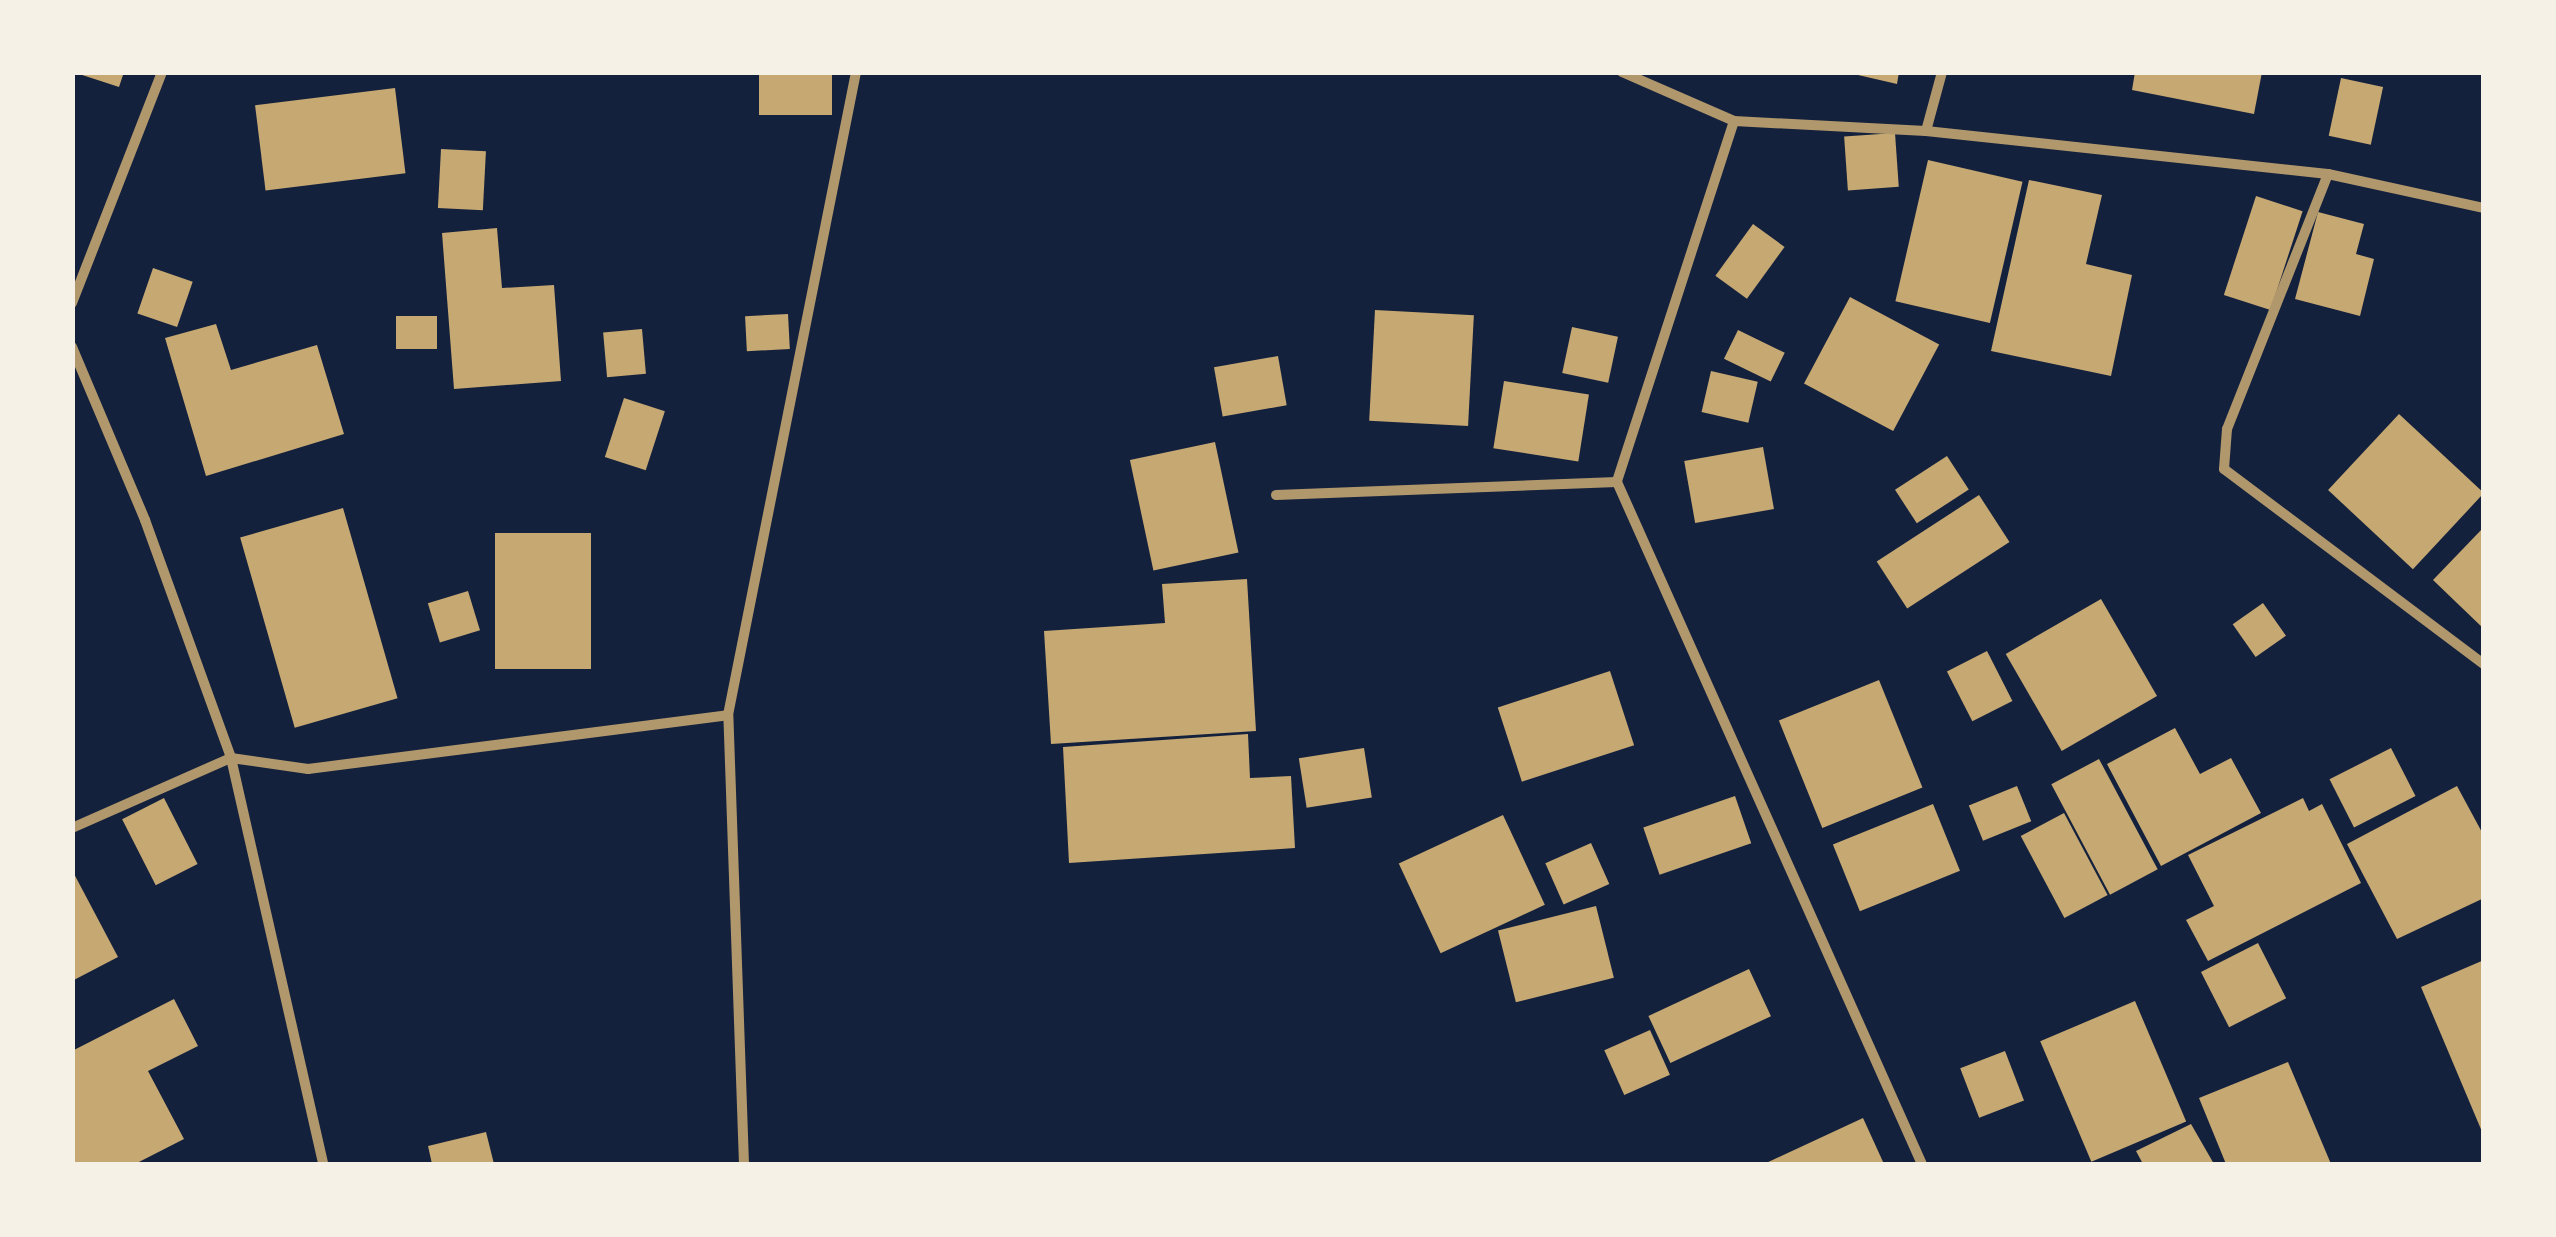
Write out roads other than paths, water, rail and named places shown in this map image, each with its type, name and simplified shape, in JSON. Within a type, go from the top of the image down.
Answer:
[{"type":"street","points":[[72,302],[162,72]]},
{"type":"street","points":[[744,1164],[728,715],[856,72]]},
{"type":"street","points":[[1622,72],[1734,121],[1926,131],[2328,174],[2484,208]]},
{"type":"street","points":[[1926,131],[1942,72]]},
{"type":"street","points":[[1734,121],[1617,482],[1922,1164]]},
{"type":"street","points":[[2328,174],[2227,429],[2224,470],[2484,664]]},
{"type":"street","points":[[72,347],[145,520],[231,758],[323,1164]]},
{"type":"street","points":[[1276,495],[1617,482]]},
{"type":"street","points":[[72,828],[231,758],[308,768],[728,715]]}]
